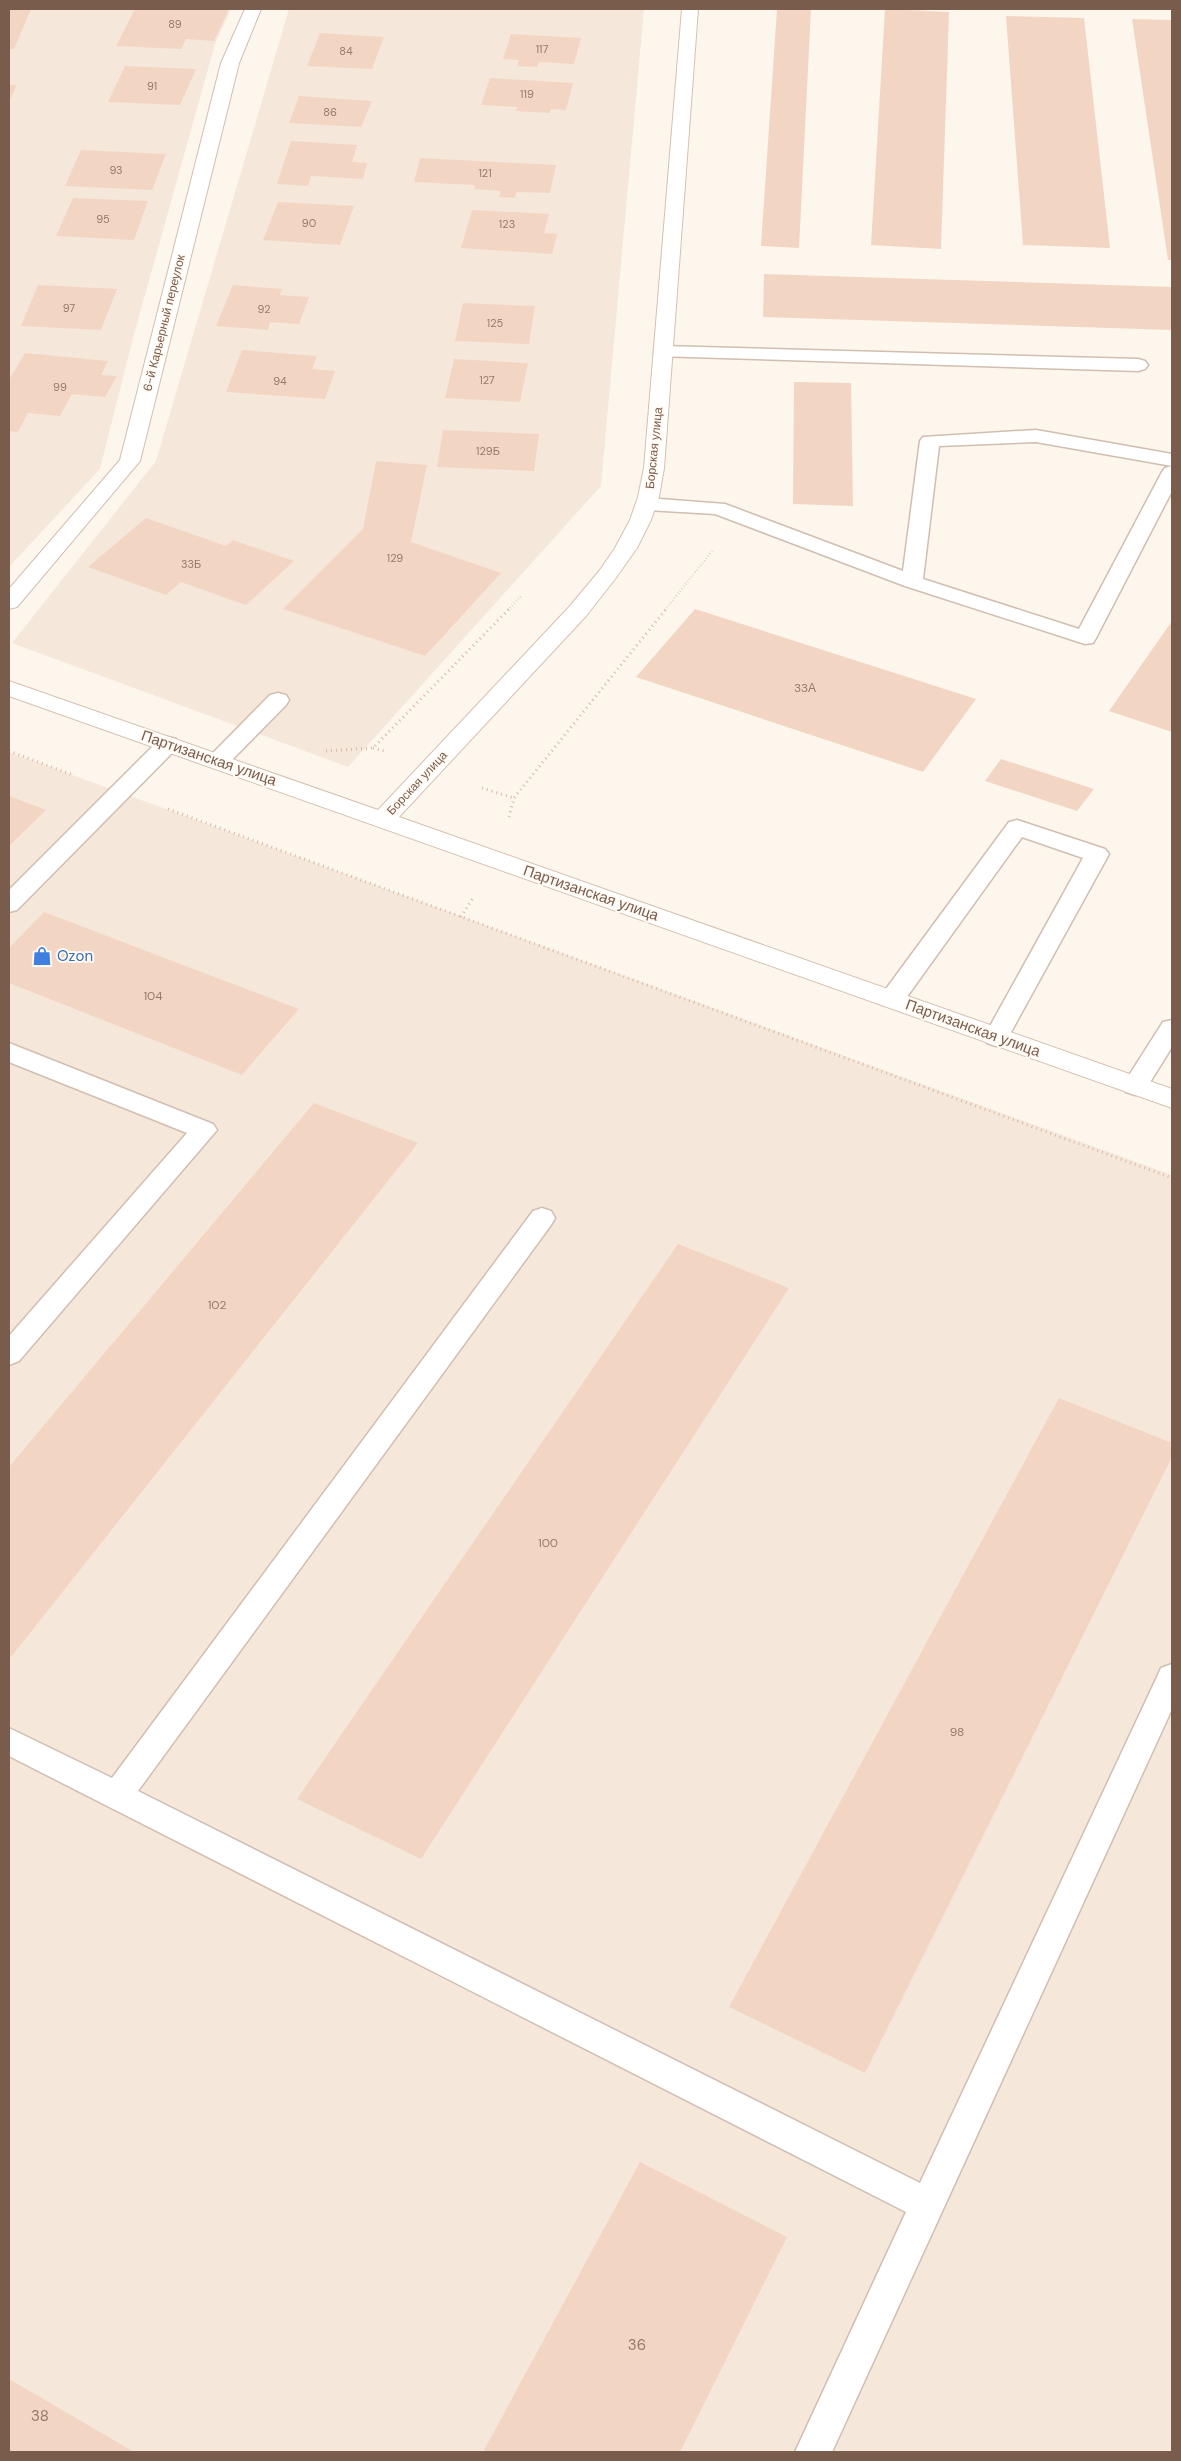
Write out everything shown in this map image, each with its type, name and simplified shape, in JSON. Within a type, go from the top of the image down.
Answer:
[{"type":"street","name":"6-й Карьерный переулок","points":[[9,602],[130,461],[230,63],[253,9]]},
{"type":"street","name":"Борская улица","points":[[382,820],[578,611],[604,579],[628,542],[647,504],[654,468],[690,9]]},
{"type":"street","name":"Партизанская улица","points":[[9,688],[892,998],[1172,1100]]},
{"type":"lane","points":[[663,352],[1138,365]]},
{"type":"lane","points":[[912,582],[930,441],[1036,436],[1172,460]]},
{"type":"lane","points":[[647,504],[718,508],[912,582],[1085,638],[1172,472]]},
{"type":"lane","points":[[218,761],[278,700]]},
{"type":"lane","points":[[9,904],[168,744]]},
{"type":"lane","points":[[892,998],[1017,827],[1097,854],[996,1037]]},
{"type":"lane","points":[[1135,1086],[1172,1028]]},
{"type":"lane","points":[[9,1052],[204,1130],[9,1354]]},
{"type":"lane","points":[[117,1796],[542,1218]]},
{"type":"lane","points":[[813,2452],[1172,1677]]},
{"type":"lane","points":[[9,1741],[928,2205]]},
{"type":"path","points":[[508,823],[514,798],[717,546],[718,508]]},
{"type":"path","points":[[247,730],[302,750],[338,752],[373,748],[521,596]]},
{"type":"path","points":[[9,751],[1172,1178]]},
{"type":"path","points":[[482,788],[514,798]]},
{"type":"shaded area","points":[[9,9],[231,9],[215,44],[133,338],[100,469],[9,567]]},
{"type":"shaded area","points":[[289,9],[644,9],[601,486],[348,767],[12,643],[156,461]]},
{"type":"shaded area","points":[[9,752],[1172,1175],[1172,2452],[9,2452]]},
{"type":"building","points":[[9,9],[31,9],[14,49],[9,49]]},
{"type":"building","points":[[135,9],[229,9],[214,41],[186,39],[181,49],[116,46]]},
{"type":"building","points":[[777,9],[811,9],[799,248],[761,246]]},
{"type":"building","points":[[885,9],[949,12],[941,249],[871,245]]},
{"type":"building","points":[[1006,16],[1084,18],[1110,248],[1023,245]]},
{"type":"building","points":[[1132,19],[1172,20],[1172,260],[1168,260]]},
{"type":"building","points":[[320,33],[384,37],[372,69],[307,66]]},
{"type":"building","points":[[511,34],[581,38],[574,64],[539,62],[537,67],[517,66],[519,60],[503,59]]},
{"type":"building","points":[[125,66],[196,69],[180,105],[108,102]]},
{"type":"building","points":[[490,78],[573,83],[566,110],[551,109],[550,113],[516,111],[517,107],[481,105]]},
{"type":"building","points":[[9,85],[17,85],[9,102]]},
{"type":"building","points":[[299,96],[372,101],[361,127],[289,123]]},
{"type":"building","points":[[291,141],[357,145],[352,162],[367,163],[363,179],[311,176],[308,186],[277,184]]},
{"type":"building","points":[[81,150],[166,154],[152,190],[65,186]]},
{"type":"building","points":[[420,158],[556,165],[550,193],[516,192],[515,198],[499,197],[501,191],[474,189],[475,185],[414,182]]},
{"type":"building","points":[[73,198],[148,201],[134,240],[56,236]]},
{"type":"building","points":[[278,202],[354,206],[340,245],[263,240]]},
{"type":"building","points":[[472,210],[549,214],[544,233],[557,234],[552,254],[461,248]]},
{"type":"building","points":[[764,274],[1172,287],[1172,330],[763,317]]},
{"type":"building","points":[[38,285],[117,289],[101,330],[21,326]]},
{"type":"building","points":[[233,285],[282,289],[280,295],[309,297],[299,324],[270,322],[268,330],[216,326]]},
{"type":"building","points":[[463,303],[535,306],[529,344],[455,341]]},
{"type":"building","points":[[242,350],[317,356],[312,369],[335,371],[325,399],[226,392]]},
{"type":"building","points":[[25,353],[108,361],[101,375],[117,376],[105,397],[72,394],[60,416],[28,413],[18,432],[9,431],[9,380]]},
{"type":"building","points":[[454,359],[528,363],[520,402],[445,398]]},
{"type":"building","points":[[794,382],[851,383],[853,506],[793,504]]},
{"type":"building","points":[[443,430],[539,434],[534,471],[437,467]]},
{"type":"building","points":[[376,461],[427,465],[411,542],[501,573],[425,656],[283,609],[363,529]]},
{"type":"building","points":[[146,518],[226,546],[233,540],[294,561],[246,605],[181,582],[166,595],[88,567]]},
{"type":"building","points":[[695,609],[976,699],[923,772],[636,677]]},
{"type":"building","points":[[1172,621],[1172,732],[1109,711]]},
{"type":"building","points":[[1001,759],[1094,789],[1077,811],[985,781]]},
{"type":"building","points":[[9,796],[46,810],[9,846]]},
{"type":"building","points":[[44,912],[299,1009],[242,1075],[9,983],[9,948]]},
{"type":"building","points":[[314,1103],[418,1143],[11,1657],[9,1656],[9,1467]]},
{"type":"building","points":[[678,1244],[789,1288],[421,1859],[297,1799]]},
{"type":"building","points":[[1059,1398],[1172,1443],[1172,1457],[865,2073],[729,2007]]},
{"type":"building","points":[[640,2162],[787,2237],[680,2452],[483,2452]]},
{"type":"building","points":[[9,2379],[134,2452],[9,2452]]},
{"type":"place","name":"Ozon","points":[[42,956]]}]
